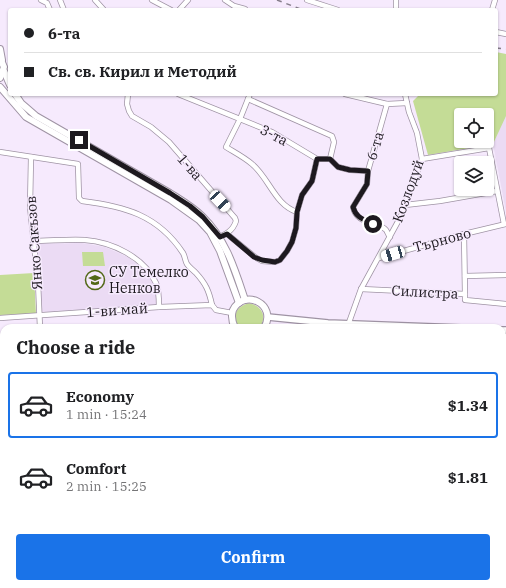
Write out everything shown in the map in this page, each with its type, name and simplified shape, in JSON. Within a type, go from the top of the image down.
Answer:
[{"type":"main road","points":[[0,49],[4,71],[8,80]]},
{"type":"main road","points":[[0,78],[4,71]]},
{"type":"main road","points":[[0,87],[26,117],[171,200],[199,220],[217,238]]},
{"type":"main road","points":[[17,96],[25,107],[36,116],[152,182],[190,206],[203,217],[217,238],[242,302]]},
{"type":"main road","points":[[233,324],[232,313],[235,308],[242,302],[255,300],[261,303],[265,308],[268,317],[265,324]]},
{"type":"street","points":[[41,0],[47,3],[49,8]]},
{"type":"street","points":[[95,0],[102,8]]},
{"type":"street","points":[[152,0],[167,8]]},
{"type":"street","points":[[182,8],[188,0]]},
{"type":"street","points":[[225,0],[234,6],[241,8]]},
{"type":"street","points":[[307,0],[332,8]]},
{"type":"street","name":"1-ва","points":[[128,96],[127,104],[132,116],[151,127],[169,142],[234,218],[236,221],[234,227],[227,234]]},
{"type":"street","name":"3-та","points":[[183,96],[272,132],[317,159]]},
{"type":"street","points":[[297,212],[289,210],[253,164],[226,147],[240,119],[249,96],[332,136],[334,142],[330,159]]},
{"type":"street","points":[[353,96],[387,104],[407,103]]},
{"type":"street","name":"Козлодуй","points":[[349,324],[361,289],[390,237],[405,205],[422,159],[417,133],[409,112],[405,96]]},
{"type":"street","name":"6-та","points":[[387,104],[368,171],[367,184],[353,207],[355,213],[361,218],[385,228],[390,237]]},
{"type":"street","points":[[422,159],[489,148],[505,224]]},
{"type":"street","points":[[0,152],[78,164],[79,198],[82,201],[108,204],[132,211],[154,222],[169,236],[183,254],[187,264],[210,291],[212,305]]},
{"type":"street","name":"Янко Сакъзов","points":[[32,157],[30,207],[38,282],[40,324]]},
{"type":"street","points":[[217,238],[227,234],[254,257],[275,262],[280,260],[292,242],[296,228],[297,212],[302,195],[312,181],[317,159],[330,159],[338,167],[350,170],[368,171]]},
{"type":"street","points":[[405,205],[440,201],[497,191]]},
{"type":"street","name":"Търново","points":[[379,258],[505,224]]},
{"type":"street","points":[[464,234],[465,294]]},
{"type":"street","points":[[33,241],[85,240],[106,244],[122,251],[135,258],[151,275],[156,283],[159,307]]},
{"type":"street","points":[[465,276],[506,275]]},
{"type":"street","name":"Силистра","points":[[361,289],[465,294],[465,300],[506,304]]},
{"type":"street","name":"1-ви май","points":[[0,318],[159,307],[212,305],[216,310],[232,313]]},
{"type":"street","points":[[268,317],[330,324]]},
{"type":"shaded area","points":[[506,116],[506,212],[494,148],[494,142]]},
{"type":"shaded area","name":"СУ Темелко Ненков","points":[[82,243],[105,247],[128,257],[138,265],[155,285],[157,306],[40,314],[36,244]]},
{"type":"green space","points":[[498,52],[506,54],[506,116],[494,142],[494,108],[454,108],[454,148],[469,148],[428,155],[413,101],[418,96],[498,96]]},
{"type":"green space","points":[[82,252],[103,252],[105,266],[83,266]]},
{"type":"green space","points":[[34,273],[36,314],[0,315],[0,275]]},
{"type":"green space","points":[[245,304],[254,304],[260,309],[263,316],[262,324],[236,324],[236,312]]},
{"type":"railway","points":[[277,0],[298,8]]},
{"type":"railway","points":[[498,48],[506,49]]},
{"type":"place","name":"СУ Темелко Ненков","points":[[95,280]]},
{"type":"route","points":[[79,140],[152,182],[190,206],[203,217],[220,237],[227,234],[254,257],[262,260],[275,262],[280,260],[292,242],[296,228],[297,212],[302,195],[312,181],[317,159],[330,159],[338,167],[350,170],[368,171],[367,184],[353,207],[355,213],[373,224]]}]
